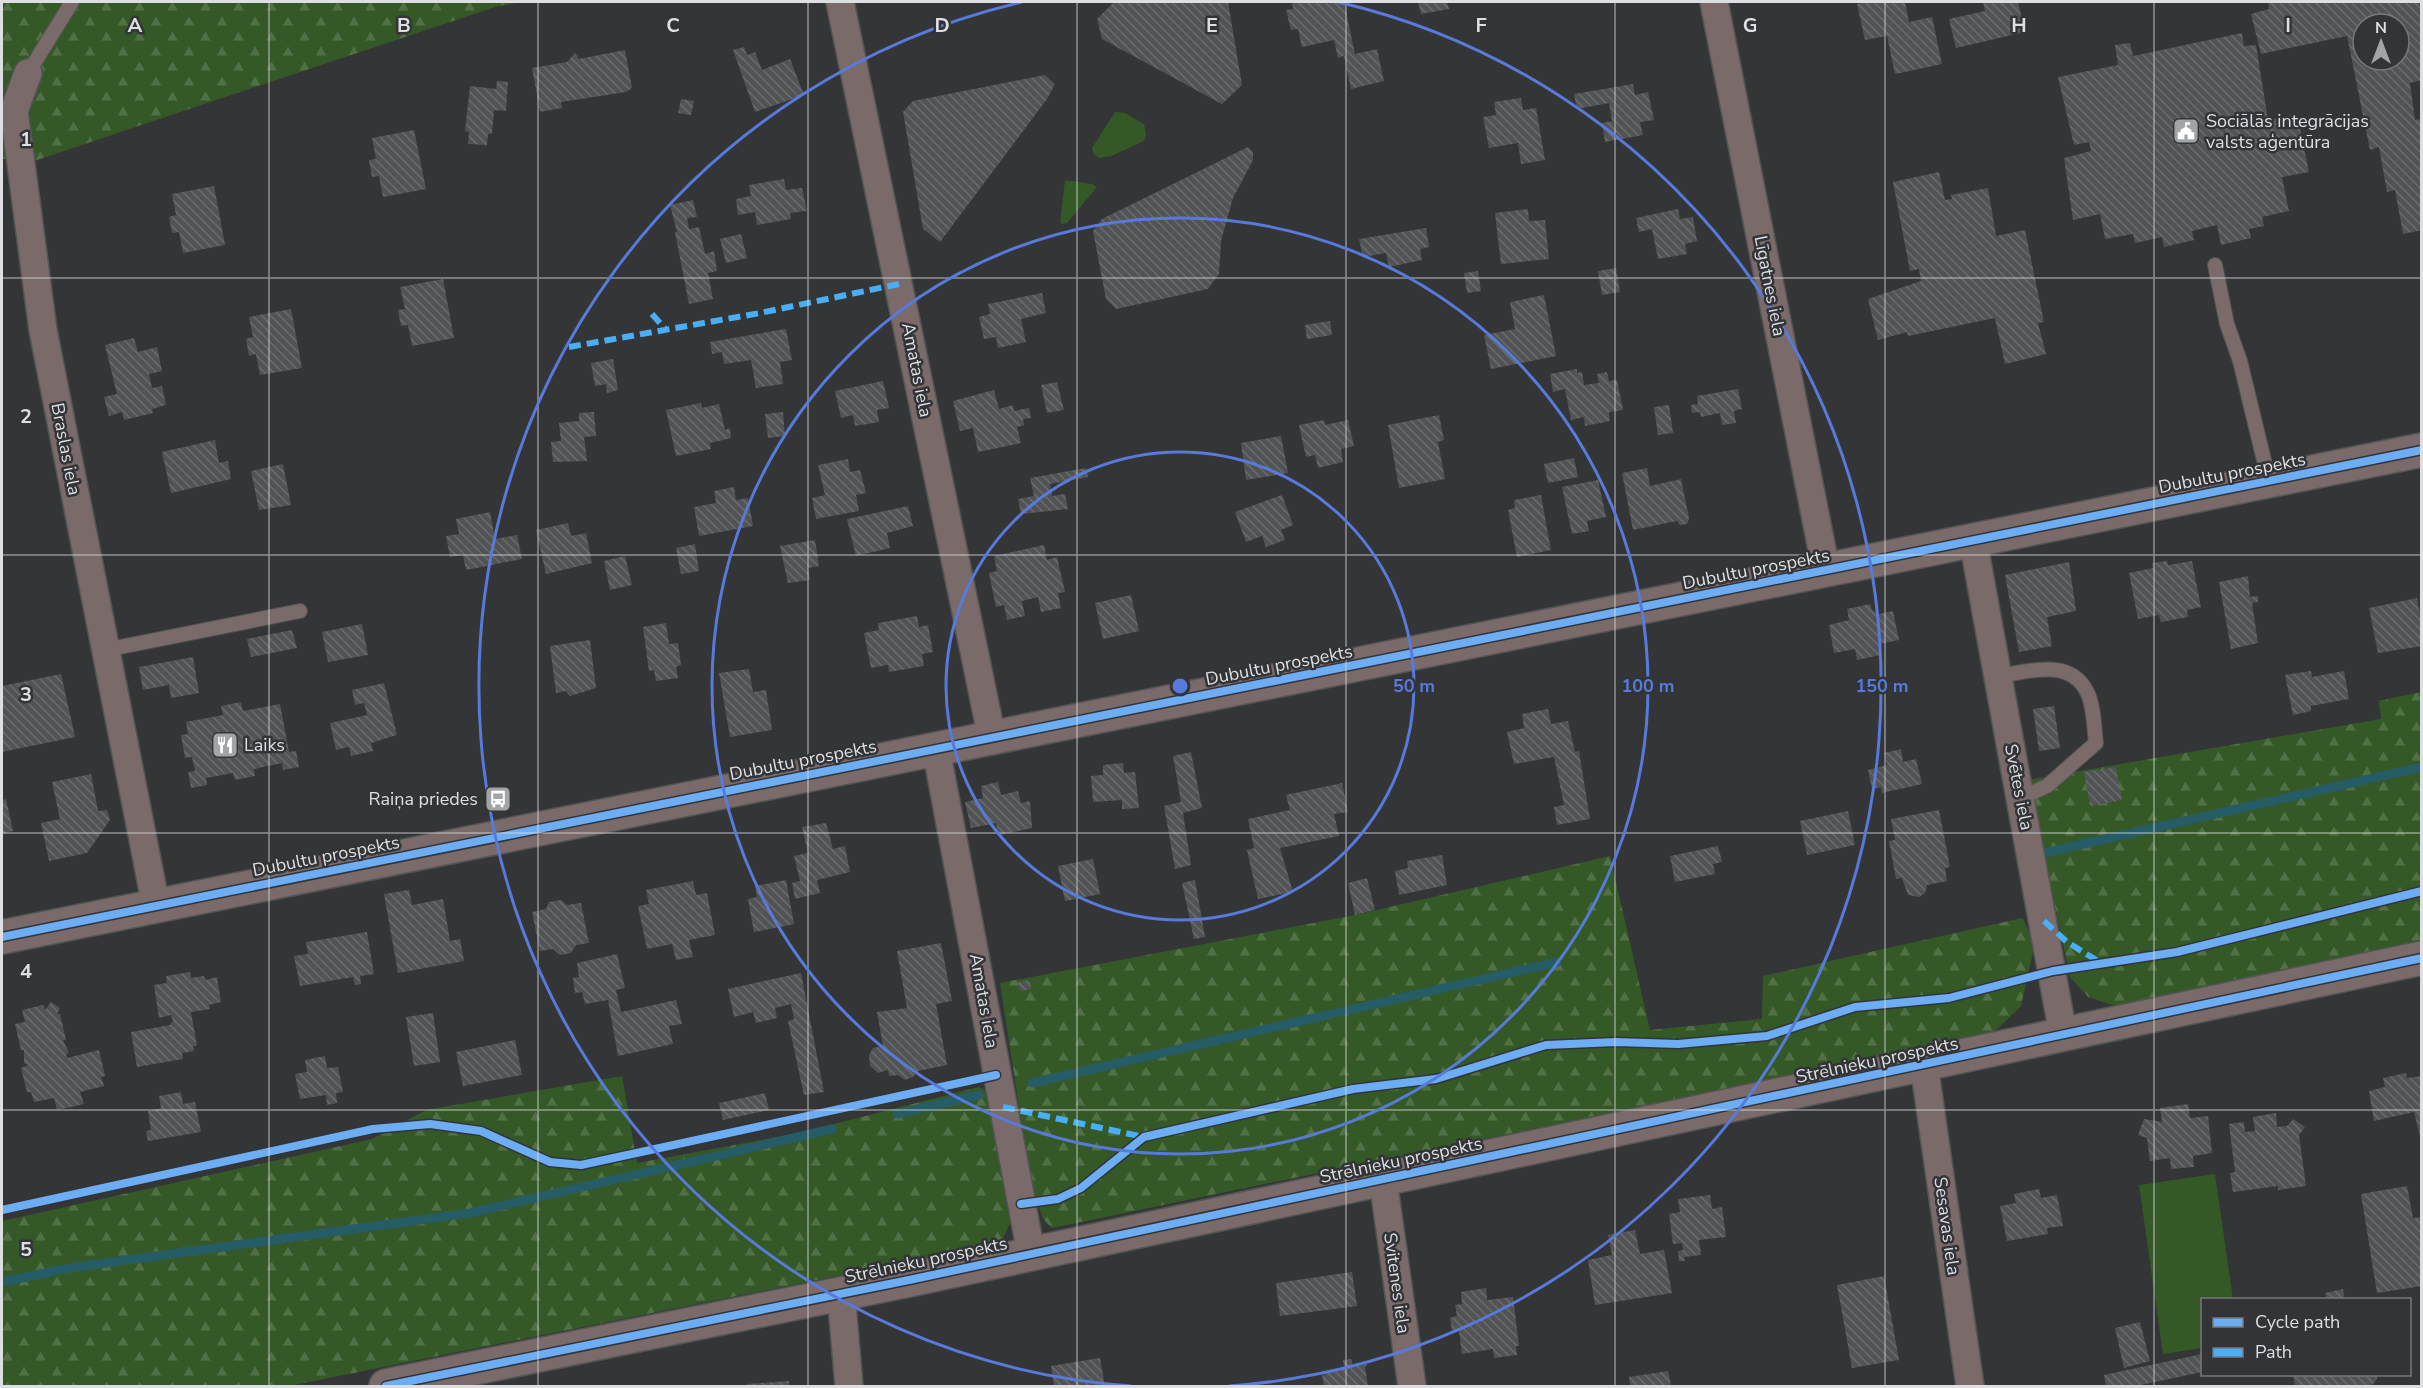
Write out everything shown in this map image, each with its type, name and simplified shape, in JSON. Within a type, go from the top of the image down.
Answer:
[{"type":"main road","name":"Dubultu prospekts","points":[[2,937],[2421,450]]},
{"type":"main road","name":"Strēlnieku prospekts","points":[[386,1386],[1031,1254],[2421,958]]},
{"type":"street","name":"Amatas iela","points":[[840,2],[992,738]]},
{"type":"street","name":"Līgatnes iela","points":[[1714,2],[1826,570]]},
{"type":"street","name":"Braslas iela","points":[[28,73],[14,111],[41,318],[156,906]]},
{"type":"street","name":"Svētes iela","points":[[1972,540],[2063,1034]]},
{"type":"street","name":"Amatas iela","points":[[936,749],[1031,1254]]},
{"type":"street","name":"Sesavas iela","points":[[1924,1065],[1970,1386]]},
{"type":"street","name":"Svitenes iela","points":[[1383,1179],[1412,1386]]},
{"type":"street","points":[[841,1293],[849,1386]]},
{"type":"lane","name":"Braslas iela","points":[[28,73],[72,2]]},
{"type":"lane","points":[[2215,266],[2227,324],[2240,361],[2269,481]]},
{"type":"lane","points":[[105,650],[300,611]]},
{"type":"lane","points":[[1998,676],[2052,668],[2070,674],[2087,692],[2096,742],[2047,786],[2021,798]]},
{"type":"green space","points":[[2,2],[524,2],[498,6],[37,160],[2,159]]},
{"type":"green space","points":[[1115,112],[1125,113],[1144,124],[1146,135],[1144,141],[1111,156],[1099,158],[1094,154],[1092,148]]},
{"type":"green space","points":[[1065,180],[1092,184],[1097,187],[1067,223],[1062,224],[1060,222]]},
{"type":"green space","points":[[2421,692],[2421,940],[2119,1007],[2088,997],[2070,977],[2028,780],[2381,719],[2379,701]]},
{"type":"green space","points":[[1610,856],[1650,1030],[1762,1019],[1763,976],[2022,918],[2035,943],[2021,1006],[1992,1034],[1052,1228],[1043,1219],[1031,1184],[1000,983],[1355,915]]},
{"type":"green space","points":[[622,1076],[637,1163],[799,1133],[979,1087],[989,1092],[1010,1223],[1001,1243],[289,1386],[2,1386],[2,1221],[372,1139],[426,1110]]},
{"type":"green space","points":[[2215,1174],[2233,1298],[2201,1298],[2201,1348],[2163,1354],[2139,1185]]},
{"type":"building","points":[[1114,2],[1228,2],[1242,85],[1222,104],[1102,39],[1097,19]]},
{"type":"building","points":[[1292,2],[1344,2],[1355,54],[1377,49],[1384,81],[1351,89],[1344,56],[1338,58],[1334,40],[1302,47],[1298,29],[1291,30],[1286,10],[1293,9]]},
{"type":"building","points":[[1418,2],[1447,2],[1449,9],[1421,14]]},
{"type":"building","points":[[1905,2],[1909,22],[1932,17],[1942,64],[1895,74],[1887,36],[1865,40],[1857,4]]},
{"type":"building","points":[[1983,2],[2018,2],[2025,32],[1956,48],[1949,19],[1985,11]]},
{"type":"building","points":[[2268,2],[2422,2],[2422,80],[2410,83],[2415,120],[2422,119],[2422,230],[2403,234],[2395,190],[2387,192],[2379,147],[2370,150],[2354,72],[2411,72],[2411,12],[2351,12],[2351,56],[2347,36],[2261,54],[2251,14],[2269,9]]},
{"type":"building","name":"Sociālās integrācijas valsts aģentūra","points":[[2242,33],[2244,46],[2256,45],[2268,120],[2297,114],[2309,172],[2282,177],[2289,211],[2262,217],[2264,226],[2249,229],[2251,238],[2221,245],[2217,225],[2192,231],[2194,240],[2164,247],[2162,237],[2135,243],[2133,234],[2105,239],[2100,214],[2073,220],[2064,158],[2091,151],[2089,142],[2074,145],[2058,77],[2118,65],[2115,45],[2130,43],[2133,56]]},
{"type":"building","points":[[744,47],[747,55],[755,52],[762,70],[790,59],[804,95],[755,112],[733,50]]},
{"type":"building","points":[[625,50],[632,88],[626,92],[561,102],[562,108],[540,112],[532,68],[567,62],[575,53],[579,59]]},
{"type":"building","points":[[1045,75],[1055,84],[1047,99],[940,242],[923,229],[903,112],[913,101]]},
{"type":"building","points":[[497,81],[508,82],[506,111],[494,110],[492,134],[488,134],[487,145],[468,144],[469,132],[465,131],[470,86],[496,89]]},
{"type":"building","points":[[1633,84],[1635,95],[1648,92],[1654,120],[1640,122],[1643,135],[1605,142],[1602,123],[1612,121],[1609,103],[1577,109],[1574,94]]},
{"type":"building","points":[[1521,98],[1523,110],[1536,108],[1545,160],[1521,164],[1518,143],[1489,148],[1483,117],[1496,115],[1494,102]]},
{"type":"building","points":[[681,99],[694,101],[691,115],[678,113]]},
{"type":"building","points":[[414,130],[426,189],[383,197],[379,176],[372,177],[369,160],[376,159],[372,138]]},
{"type":"building","points":[[1248,147],[1253,152],[1253,160],[1233,198],[1221,241],[1219,274],[1208,289],[1116,309],[1106,299],[1093,231],[1102,219]]},
{"type":"building","points":[[1939,172],[1945,200],[1952,199],[1951,195],[1988,188],[1996,236],[2025,230],[2044,322],[2038,323],[2046,354],[2005,364],[1995,318],[1908,336],[1907,332],[1878,340],[1868,299],[1921,281],[1919,269],[1910,271],[1893,182]]},
{"type":"building","points":[[784,179],[786,190],[802,188],[807,211],[790,213],[791,219],[757,225],[755,212],[738,215],[736,199],[751,196],[749,185]]},
{"type":"building","points":[[214,186],[225,245],[183,253],[179,232],[172,233],[169,217],[176,215],[172,194]]},
{"type":"building","points":[[693,200],[697,217],[687,218],[689,229],[699,227],[705,254],[714,251],[717,271],[708,273],[713,299],[689,304],[670,205]]},
{"type":"building","points":[[1528,209],[1529,221],[1545,220],[1549,259],[1501,264],[1495,213]]},
{"type":"building","points":[[1678,209],[1680,219],[1693,217],[1697,241],[1685,244],[1687,254],[1658,259],[1652,229],[1639,232],[1636,218]]},
{"type":"building","points":[[1426,228],[1429,247],[1420,249],[1422,260],[1389,267],[1386,253],[1363,257],[1359,239]]},
{"type":"building","points":[[741,234],[747,258],[726,263],[720,239]]},
{"type":"building","points":[[1616,268],[1620,292],[1602,295],[1598,271]]},
{"type":"building","points":[[1478,271],[1481,291],[1467,293],[1464,273]]},
{"type":"building","points":[[443,279],[454,338],[412,346],[408,325],[401,326],[398,310],[405,309],[400,287]]},
{"type":"building","points":[[1042,293],[1046,313],[1021,319],[1026,342],[998,348],[996,337],[984,339],[979,317],[990,314],[988,304]]},
{"type":"building","points":[[1544,295],[1556,356],[1491,369],[1484,335],[1515,329],[1510,302]]},
{"type":"building","points":[[291,309],[302,368],[260,375],[256,354],[249,356],[246,339],[253,337],[249,317]]},
{"type":"building","points":[[1330,321],[1332,335],[1307,339],[1305,325]]},
{"type":"building","points":[[786,329],[792,360],[780,362],[783,384],[756,388],[751,360],[724,364],[722,352],[712,354],[710,342]]},
{"type":"building","points":[[134,338],[138,352],[157,347],[162,371],[149,374],[152,388],[162,386],[166,405],[152,409],[153,413],[124,420],[122,412],[109,416],[104,397],[117,394],[105,345]]},
{"type":"building","points":[[613,359],[618,390],[607,393],[606,384],[595,386],[591,363]]},
{"type":"building","points":[[1577,369],[1577,373],[1582,372],[1584,385],[1599,383],[1597,374],[1607,372],[1609,381],[1617,380],[1623,410],[1609,412],[1610,421],[1585,426],[1584,417],[1571,420],[1565,389],[1553,392],[1550,374]]},
{"type":"building","points":[[883,381],[889,408],[877,410],[879,422],[855,426],[853,415],[841,418],[835,391]]},
{"type":"building","points":[[1057,382],[1064,410],[1047,413],[1041,385]]},
{"type":"building","points":[[1738,389],[1742,409],[1734,411],[1736,423],[1722,425],[1720,413],[1701,417],[1700,412],[1692,413],[1691,405],[1698,404],[1697,396]]},
{"type":"building","points":[[994,390],[999,409],[1013,405],[1014,411],[1029,408],[1031,418],[1023,419],[1024,425],[1017,427],[1021,443],[978,452],[973,428],[960,431],[953,401]]},
{"type":"building","points":[[701,403],[702,408],[719,404],[725,430],[730,428],[731,438],[710,443],[711,449],[676,456],[666,410]]},
{"type":"building","points":[[1669,405],[1673,433],[1658,435],[1654,407]]},
{"type":"building","points":[[594,412],[596,436],[584,437],[587,461],[553,462],[551,442],[561,441],[559,423],[579,421],[579,413]]},
{"type":"building","points":[[783,412],[785,436],[768,438],[765,414]]},
{"type":"building","points":[[1439,415],[1444,440],[1438,442],[1445,479],[1399,488],[1388,425]]},
{"type":"building","points":[[1324,420],[1325,425],[1348,420],[1354,446],[1341,449],[1343,462],[1318,468],[1315,455],[1306,457],[1299,425]]},
{"type":"building","points":[[1281,436],[1288,473],[1246,480],[1241,443]]},
{"type":"building","points":[[215,440],[219,463],[228,461],[231,479],[171,493],[162,452]]},
{"type":"building","points":[[1574,458],[1578,477],[1548,483],[1544,464]]},
{"type":"building","points":[[848,459],[850,472],[860,470],[866,493],[856,495],[859,511],[816,519],[812,498],[825,495],[818,465]]},
{"type":"building","points":[[283,464],[291,505],[259,510],[251,471]]},
{"type":"building","points":[[1086,468],[1088,477],[1050,484],[1052,496],[1065,494],[1068,509],[1021,514],[1018,499],[1034,496],[1030,478]]},
{"type":"building","points":[[1647,468],[1650,486],[1681,479],[1689,518],[1687,524],[1680,525],[1677,521],[1633,530],[1622,473]]},
{"type":"building","points":[[1598,480],[1606,517],[1587,521],[1589,531],[1572,534],[1562,487]]},
{"type":"building","points":[[734,487],[736,500],[748,498],[753,526],[699,536],[694,507],[716,503],[714,491]]},
{"type":"building","points":[[1282,495],[1293,525],[1281,530],[1285,540],[1266,547],[1262,536],[1246,542],[1235,512]]},
{"type":"building","points":[[1541,495],[1551,550],[1517,557],[1508,510],[1515,508],[1514,500]]},
{"type":"building","points":[[908,506],[913,526],[887,533],[890,548],[856,556],[847,519]]},
{"type":"building","points":[[490,512],[495,539],[517,535],[522,559],[466,570],[463,555],[450,557],[446,536],[459,534],[456,519]]},
{"type":"building","points":[[568,523],[571,536],[586,533],[592,563],[546,574],[536,530]]},
{"type":"building","points":[[815,540],[819,566],[808,568],[810,580],[788,583],[780,546]]},
{"type":"building","points":[[695,544],[699,571],[681,574],[676,548]]},
{"type":"building","points":[[1044,545],[1047,560],[1057,557],[1065,592],[1058,593],[1061,608],[1041,612],[1038,597],[1022,601],[1025,616],[1007,620],[1004,605],[996,607],[989,573],[997,571],[994,556]]},
{"type":"building","points":[[625,556],[632,585],[610,590],[604,561]]},
{"type":"building","points":[[2167,561],[2168,565],[2192,561],[2201,607],[2187,610],[2188,617],[2161,622],[2159,615],[2138,619],[2129,573],[2153,568],[2152,563]]},
{"type":"building","points":[[2069,562],[2076,611],[2047,617],[2052,646],[2019,652],[2005,575]]},
{"type":"building","points":[[2248,576],[2250,597],[2258,596],[2258,602],[2252,603],[2258,643],[2231,649],[2219,582]]},
{"type":"building","points":[[1131,595],[1139,631],[1103,639],[1095,603]]},
{"type":"building","points":[[2417,598],[2422,625],[2422,646],[2378,653],[2369,608]]},
{"type":"building","points":[[1870,604],[1872,610],[1879,614],[1893,611],[1899,640],[1879,644],[1881,655],[1857,660],[1855,649],[1834,653],[1829,625],[1849,620],[1847,609]]},
{"type":"building","points":[[917,616],[919,627],[928,625],[933,652],[922,654],[924,666],[889,672],[888,665],[871,668],[864,633],[879,630],[878,623]]},
{"type":"building","points":[[666,623],[669,644],[678,643],[681,665],[676,667],[678,678],[656,681],[654,670],[649,671],[643,627]]},
{"type":"building","points":[[362,624],[368,655],[328,662],[322,632]]},
{"type":"building","points":[[292,630],[297,648],[251,657],[247,639]]},
{"type":"building","points":[[590,640],[596,688],[570,696],[566,691],[556,693],[550,646]]},
{"type":"building","points":[[193,657],[199,693],[171,698],[169,685],[143,690],[139,667]]},
{"type":"building","points":[[749,669],[753,692],[766,690],[772,730],[730,737],[719,673]]},
{"type":"building","points":[[2311,671],[2312,677],[2344,671],[2349,699],[2311,706],[2311,711],[2293,715],[2285,675]]},
{"type":"building","points":[[61,674],[75,737],[2,752],[2,686]]},
{"type":"building","points":[[384,683],[397,735],[371,743],[373,751],[351,756],[349,747],[336,750],[330,723],[367,715],[364,703],[355,705],[352,690]]},
{"type":"building","points":[[241,702],[243,711],[280,704],[289,752],[296,751],[299,767],[283,770],[282,763],[254,769],[255,776],[235,780],[233,773],[206,778],[207,785],[191,788],[188,772],[195,771],[192,757],[185,758],[181,735],[188,734],[186,722],[223,715],[221,706]]},
{"type":"building","points":[[2054,706],[2060,748],[2039,751],[2033,709]]},
{"type":"building","points":[[1548,709],[1551,724],[1568,721],[1575,752],[1579,751],[1590,819],[1557,825],[1554,807],[1564,805],[1554,757],[1514,764],[1507,732],[1524,728],[1522,714]]},
{"type":"building","points":[[1901,749],[1903,762],[1916,759],[1922,784],[1882,793],[1881,787],[1872,789],[1868,770],[1887,765],[1884,753]]},
{"type":"building","points":[[1191,752],[1202,808],[1183,813],[1191,865],[1175,869],[1164,806],[1181,802],[1173,756]]},
{"type":"building","points":[[1123,763],[1124,773],[1135,772],[1139,808],[1122,809],[1122,800],[1093,802],[1091,776],[1103,775],[1103,765]]},
{"type":"building","points":[[2116,767],[2122,800],[2090,806],[2084,772]]},
{"type":"building","points":[[91,774],[98,811],[107,810],[110,820],[87,853],[49,861],[41,823],[60,819],[52,782]]},
{"type":"building","points":[[998,782],[1001,795],[1018,791],[1021,803],[1030,801],[1032,828],[999,835],[996,823],[971,828],[965,802],[983,798],[981,786]]},
{"type":"building","points":[[1342,783],[1348,812],[1334,814],[1339,836],[1280,848],[1293,892],[1258,899],[1247,850],[1254,848],[1248,819],[1290,810],[1286,795]]},
{"type":"building","points":[[6,799],[13,831],[2,834],[2,800]]},
{"type":"building","points":[[1939,810],[1950,867],[1945,868],[1947,881],[1927,885],[1925,893],[1919,897],[1908,895],[1902,878],[1896,879],[1889,841],[1895,840],[1891,819]]},
{"type":"building","points":[[1848,811],[1855,845],[1807,855],[1800,821]]},
{"type":"building","points":[[826,823],[833,849],[845,846],[850,872],[817,880],[820,893],[795,899],[792,883],[800,881],[794,856],[808,853],[802,827]]},
{"type":"building","points":[[1718,846],[1722,862],[1713,864],[1715,874],[1675,882],[1670,856]]},
{"type":"building","points":[[1442,855],[1447,885],[1399,895],[1395,871],[1408,868],[1407,861]]},
{"type":"building","points":[[1093,859],[1100,894],[1065,901],[1058,866]]},
{"type":"building","points":[[1367,878],[1375,910],[1355,915],[1348,883]]},
{"type":"building","points":[[786,880],[794,924],[754,932],[748,899],[757,897],[755,886]]},
{"type":"building","points":[[1195,880],[1205,937],[1194,939],[1182,883]]},
{"type":"building","points":[[693,881],[696,895],[707,893],[715,935],[689,940],[693,957],[676,960],[672,944],[647,949],[638,906],[649,904],[646,890]]},
{"type":"building","points":[[409,890],[412,905],[443,899],[450,941],[460,939],[464,961],[398,973],[384,894]]},
{"type":"building","points":[[561,900],[567,905],[581,903],[589,943],[576,945],[571,953],[560,955],[553,949],[540,951],[532,912],[546,909],[549,902]]},
{"type":"building","points":[[367,932],[374,974],[360,976],[361,984],[355,985],[353,977],[300,986],[294,956],[308,954],[306,942]]},
{"type":"building","points":[[941,943],[952,1001],[936,1004],[947,1065],[918,1071],[913,1077],[905,1080],[898,1075],[889,1076],[888,1070],[878,1073],[870,1066],[869,1055],[873,1048],[883,1046],[877,1012],[907,1008],[897,951]]},
{"type":"building","points":[[617,954],[625,988],[616,990],[621,1012],[676,1000],[682,1024],[669,1026],[673,1044],[618,1056],[608,1000],[585,1004],[582,992],[575,993],[573,978],[579,977],[577,963]]},
{"type":"building","points":[[190,972],[191,978],[204,976],[205,980],[217,977],[221,1002],[209,1005],[210,1009],[191,1012],[197,1046],[193,1046],[194,1051],[182,1053],[183,1059],[137,1067],[131,1032],[170,1025],[173,1021],[171,1015],[159,1018],[154,985],[167,983],[166,976]]},
{"type":"building","points":[[801,973],[824,1092],[804,1095],[788,1021],[794,1019],[791,1004],[775,1008],[777,1018],[756,1023],[753,1012],[734,1017],[728,989]]},
{"type":"building","points":[[1030,980],[1031,989],[1020,991],[1018,982]]},
{"type":"building","points":[[51,1002],[60,1008],[57,1014],[60,1014],[66,1040],[63,1040],[69,1053],[66,1054],[67,1058],[99,1050],[105,1076],[101,1077],[104,1086],[80,1092],[84,1104],[57,1110],[54,1098],[34,1102],[31,1092],[27,1092],[21,1068],[28,1065],[24,1063],[24,1050],[21,1050],[15,1024],[25,1022],[22,1010],[43,1005],[45,1010]]},
{"type":"building","points":[[433,1013],[440,1062],[414,1066],[406,1017]]},
{"type":"building","points":[[515,1040],[522,1075],[463,1086],[456,1052]]},
{"type":"building","points":[[325,1056],[327,1068],[338,1067],[343,1092],[336,1093],[337,1103],[327,1105],[326,1095],[300,1099],[295,1074],[307,1072],[305,1060]]},
{"type":"building","points":[[2406,1073],[2407,1078],[2422,1076],[2422,1144],[2414,1112],[2374,1121],[2369,1091],[2385,1087],[2383,1078]]},
{"type":"building","points":[[181,1092],[183,1104],[195,1102],[201,1132],[148,1141],[146,1131],[151,1130],[148,1111],[161,1108],[159,1096]]},
{"type":"building","points":[[765,1093],[769,1110],[723,1120],[719,1103]]},
{"type":"building","points":[[2188,1104],[2190,1118],[2208,1116],[2212,1153],[2193,1156],[2194,1167],[2171,1169],[2170,1158],[2150,1161],[2147,1138],[2138,1135],[2144,1119],[2162,1122],[2160,1108]]},
{"type":"building","points":[[2276,1113],[2277,1127],[2287,1126],[2293,1119],[2305,1127],[2299,1135],[2306,1186],[2278,1190],[2278,1186],[2233,1192],[2230,1173],[2235,1172],[2229,1124],[2244,1122],[2245,1132],[2255,1131],[2253,1117]]},
{"type":"building","points":[[2407,1186],[2413,1218],[2422,1217],[2422,1286],[2377,1293],[2361,1194]]},
{"type":"building","points":[[2039,1189],[2041,1198],[2057,1195],[2063,1226],[2047,1228],[2048,1234],[2007,1241],[2000,1206],[2016,1203],[2014,1194]]},
{"type":"building","points":[[1710,1195],[1712,1209],[1722,1207],[1726,1237],[1699,1240],[1701,1255],[1684,1257],[1685,1261],[1679,1261],[1678,1251],[1683,1250],[1682,1243],[1673,1244],[1669,1214],[1680,1212],[1678,1199]]},
{"type":"building","points":[[1635,1230],[1640,1254],[1664,1250],[1672,1293],[1595,1305],[1588,1260],[1612,1255],[1608,1235]]},
{"type":"building","points":[[1352,1272],[1357,1306],[1280,1316],[1276,1283]]},
{"type":"building","points":[[1884,1276],[1899,1360],[1852,1368],[1837,1285]]},
{"type":"building","points":[[1486,1288],[1487,1300],[1513,1297],[1519,1346],[1516,1346],[1517,1355],[1494,1358],[1493,1349],[1462,1354],[1459,1331],[1452,1331],[1450,1318],[1457,1316],[1455,1305],[1462,1304],[1461,1292]]},
{"type":"building","points":[[2343,1289],[2345,1298],[2326,1298],[2325,1293]]},
{"type":"building","points":[[2140,1322],[2150,1361],[2124,1368],[2115,1328]]},
{"type":"building","points":[[2201,1354],[2201,1372],[2136,1386],[2106,1386],[2104,1375]]},
{"type":"building","points":[[1100,1358],[1105,1386],[1054,1386],[1051,1366]]},
{"type":"building","points":[[1351,1359],[1353,1366],[1368,1364],[1365,1367],[1368,1386],[1324,1386],[1322,1375],[1325,1375],[1325,1372],[1344,1368],[1343,1360]]},
{"type":"building","points":[[1668,1371],[1671,1386],[1630,1386],[1629,1377]]},
{"type":"building","points":[[2293,1376],[2377,1376],[2371,1386],[2295,1386]]},
{"type":"building","points":[[789,1381],[789,1386],[747,1386],[747,1384]]},
{"type":"waterway","points":[[2044,853],[2422,767]]},
{"type":"waterway","points":[[1032,1083],[1557,962]]},
{"type":"waterway","points":[[897,1114],[979,1095]]},
{"type":"waterway","points":[[2,1282],[69,1268],[470,1213],[832,1129]]},
{"type":"marked path","points":[[569,347],[760,313],[899,284]]},
{"type":"marked path","points":[[652,314],[666,330]]},
{"type":"marked path","points":[[2044,921],[2067,942],[2101,963]]},
{"type":"marked path","points":[[1003,1107],[1144,1137]]},
{"type":"cycle path","points":[[2,937],[2422,450]]},
{"type":"cycle path","points":[[1021,1204],[1058,1199],[1081,1188],[1144,1137],[1353,1089],[1436,1079],[1546,1045],[1616,1042],[1678,1044],[1767,1036],[1855,1007],[1949,998],[2053,971],[2177,952],[2422,891]]},
{"type":"cycle path","points":[[386,1386],[909,1280],[2422,958]]},
{"type":"cycle path","points":[[2,1210],[373,1129],[430,1124],[481,1131],[550,1162],[581,1165],[996,1075]]},
{"type":"place","name":"Sociālās integrācijas valsts aģentūra","points":[[2186,131]]},
{"type":"place","name":"Laiks","points":[[225,745]]},
{"type":"place","name":"Raiņa priedes","points":[[498,799]]}]
